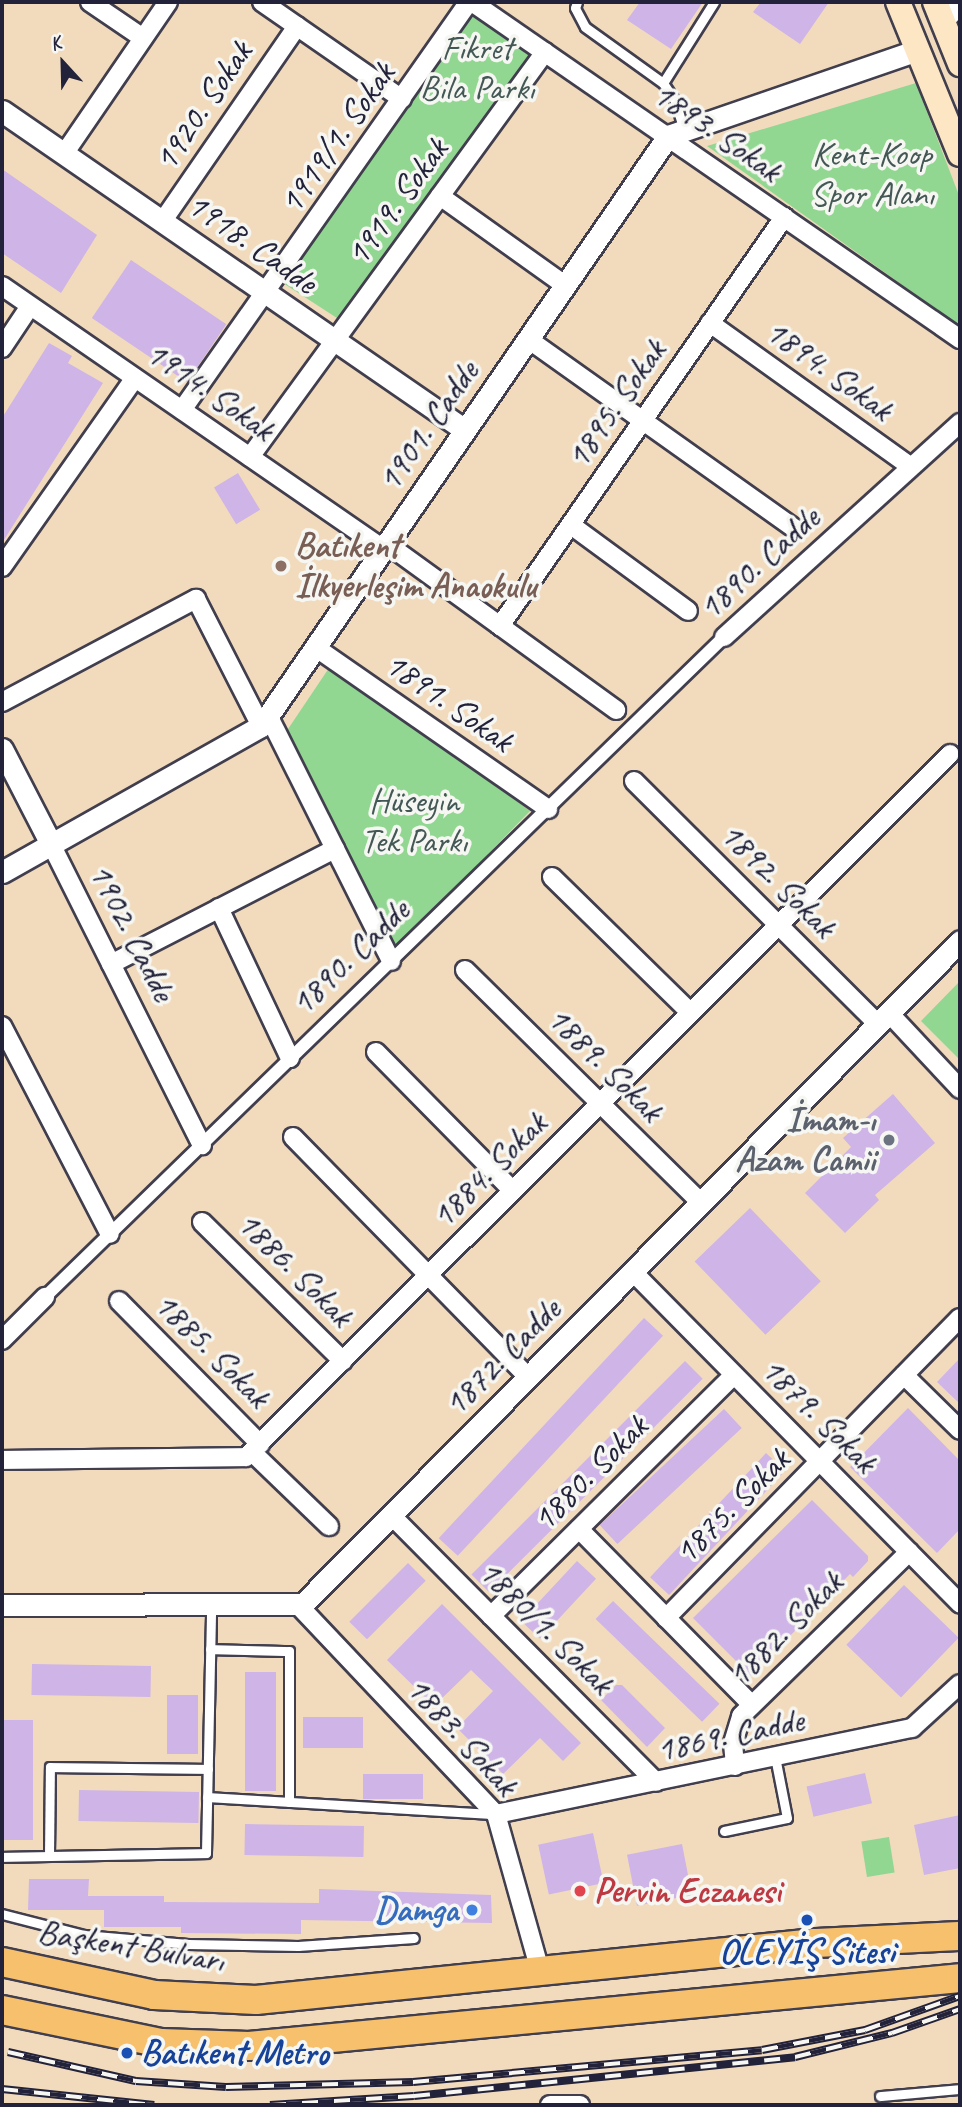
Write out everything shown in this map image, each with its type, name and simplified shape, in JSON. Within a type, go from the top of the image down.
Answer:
[{"type":"main road","points":[[898,2],[960,154]]},
{"type":"main road","points":[[918,50],[946,10]]},
{"type":"main road","points":[[946,10],[960,64]]},
{"type":"main road","name":"Başkent Bulvarı","points":[[2,1962],[200,2000],[277,1998],[541,1974],[776,1947],[952,1934]]},
{"type":"main road","points":[[2,2010],[161,2043],[249,2046],[960,1978]]},
{"type":"street","points":[[90,2],[143,38]]},
{"type":"street","points":[[64,154],[168,2]]},
{"type":"street","points":[[262,2],[402,99]]},
{"type":"street","name":"1893. Sokak","points":[[471,2],[545,52],[676,133],[784,216],[960,339]]},
{"type":"street","name":"1919/1. Sokak","points":[[182,410],[268,294],[471,2]]},
{"type":"street","name":"1920. Sokak","points":[[162,222],[297,26]]},
{"type":"street","points":[[676,133],[918,50]]},
{"type":"street","name":"1919. Sokak","points":[[250,457],[545,52]]},
{"type":"street","name":"1918. Cadde","points":[[2,111],[465,430]]},
{"type":"street","name":"1901. Cadde","points":[[2,872],[265,720],[565,285],[676,133]]},
{"type":"street","points":[[440,195],[565,285]]},
{"type":"street","name":"1895. Sokak","points":[[500,626],[784,216]]},
{"type":"street","name":"1914. Sokak","points":[[2,286],[250,457],[385,546],[616,710]]},
{"type":"street","points":[[2,348],[30,306]]},
{"type":"street","name":"1894. Sokak","points":[[710,323],[911,467]]},
{"type":"street","points":[[528,339],[641,423],[794,528]]},
{"type":"street","points":[[2,567],[135,378]]},
{"type":"street","name":"1890. Cadde","points":[[2,1340],[724,637],[960,423]]},
{"type":"street","points":[[571,524],[688,611]]},
{"type":"street","points":[[2,702],[196,599],[335,849],[391,961]]},
{"type":"street","name":"1891. Sokak","points":[[315,647],[548,808]]},
{"type":"street","name":"1902. Cadde","points":[[2,749],[202,1145]]},
{"type":"street","name":"1884. Sokak","points":[[256,1448],[950,754]]},
{"type":"street","name":"1892. Sokak","points":[[634,781],[779,925],[960,1088]]},
{"type":"street","points":[[111,964],[335,849]]},
{"type":"street","points":[[552,877],[691,1013]]},
{"type":"street","points":[[219,908],[290,1059]]},
{"type":"street","name":"1872. Cadde","points":[[300,1607],[960,941]]},
{"type":"street","name":"1889. Sokak","points":[[465,970],[701,1203]]},
{"type":"street","points":[[2,1026],[110,1234]]},
{"type":"street","points":[[376,1052],[513,1191]]},
{"type":"street","points":[[293,1137],[528,1377]]},
{"type":"street","name":"1886. Sokak","points":[[202,1222],[343,1361]]},
{"type":"street","name":"1879. Sokak","points":[[633,1272],[960,1604]]},
{"type":"street","name":"1885. Sokak","points":[[119,1301],[329,1526]]},
{"type":"street","name":"1875. Sokak","points":[[666,1618],[960,1318]]},
{"type":"street","name":"1880. Sokak","points":[[491,1616],[734,1374]]},
{"type":"street","points":[[904,1375],[960,1430]]},
{"type":"street","points":[[2,1460],[236,1460],[256,1448]]},
{"type":"street","name":"1880/1. Sokak","points":[[391,1515],[656,1782]]},
{"type":"street","points":[[579,1529],[751,1704]]},
{"type":"street","name":"1882. Sokak","points":[[735,1766],[735,1729],[751,1704],[909,1552]]},
{"type":"street","points":[[2,1605],[300,1607]]},
{"type":"street","name":"1883. Sokak","points":[[300,1607],[496,1814],[541,1974]]},
{"type":"street","name":"1869. Cadde","points":[[496,1814],[912,1728],[960,1684]]},
{"type":"street","points":[[550,2105],[580,2105]]},
{"type":"lane","points":[[577,2],[575,8],[585,27],[663,83],[675,101],[676,133]]},
{"type":"lane","points":[[663,83],[714,2]]},
{"type":"lane","points":[[2,1857],[206,1853],[211,1607]]},
{"type":"lane","points":[[210,1649],[289,1651],[289,1802]]},
{"type":"lane","points":[[724,1831],[787,1818],[775,1758]]},
{"type":"lane","points":[[49,1856],[50,1767],[208,1769]]},
{"type":"lane","points":[[208,1797],[496,1814]]},
{"type":"lane","points":[[2,1914],[85,1935],[188,1944],[298,1947],[414,1938]]},
{"type":"lane","points":[[880,2096],[960,2089]]},
{"type":"green space","name":"Fikret Bila Parkı","points":[[471,8],[532,54],[530,60],[340,320],[283,283]]},
{"type":"green space","name":"Kent-Koop Spor Alanı","points":[[916,83],[960,198],[960,326],[707,146]]},
{"type":"green space","name":"Hüseyin Tek Parkı","points":[[331,665],[530,811],[391,953],[286,732]]},
{"type":"green space","points":[[960,981],[960,1060],[921,1021]]},
{"type":"green space","points":[[889,1837],[895,1873],[867,1877],[861,1841]]},
{"type":"building","points":[[640,2],[703,2],[671,49],[627,20]]},
{"type":"building","points":[[761,2],[829,2],[800,44],[753,12]]},
{"type":"building","points":[[2,169],[97,235],[61,293],[2,253]]},
{"type":"building","points":[[131,260],[226,324],[187,382],[92,318]]},
{"type":"building","points":[[49,343],[72,356],[68,363],[103,383],[2,543],[2,418]]},
{"type":"building","points":[[238,473],[260,510],[236,524],[214,487]]},
{"type":"building","points":[[893,1094],[935,1143],[875,1195],[879,1200],[845,1233],[805,1193],[851,1147],[843,1138]]},
{"type":"building","points":[[750,1208],[821,1281],[765,1335],[695,1261]]},
{"type":"building","points":[[644,1318],[663,1336],[458,1556],[439,1538]]},
{"type":"building","points":[[960,1358],[960,1404],[937,1382]]},
{"type":"building","points":[[685,1361],[703,1379],[489,1592],[471,1575]]},
{"type":"building","points":[[908,1408],[960,1461],[960,1529],[937,1553],[850,1467]]},
{"type":"building","points":[[724,1409],[742,1428],[617,1544],[600,1525]]},
{"type":"building","points":[[766,1453],[785,1471],[669,1595],[650,1577]]},
{"type":"building","points":[[812,1500],[868,1556],[868,1561],[853,1577],[850,1574],[751,1676],[693,1618]]},
{"type":"building","points":[[577,1561],[596,1579],[540,1639],[521,1621]]},
{"type":"building","points":[[408,1563],[426,1581],[367,1639],[349,1622]]},
{"type":"building","points":[[904,1585],[959,1638],[901,1697],[846,1645]]},
{"type":"building","points":[[613,1601],[719,1704],[702,1722],[596,1619]]},
{"type":"building","points":[[442,1604],[581,1743],[563,1761],[540,1738],[503,1774],[457,1728],[493,1691],[471,1670],[434,1706],[387,1660]]},
{"type":"building","points":[[32,1664],[151,1666],[150,1697],[31,1695]]},
{"type":"building","points":[[245,1672],[276,1672],[276,1791],[245,1791]]},
{"type":"building","points":[[616,1685],[622,1685],[665,1728],[647,1747],[601,1700]]},
{"type":"building","points":[[167,1695],[198,1695],[198,1754],[167,1754]]},
{"type":"building","points":[[303,1717],[363,1717],[363,1748],[303,1748]]},
{"type":"building","points":[[2,1720],[33,1720],[33,1840],[2,1840]]},
{"type":"building","points":[[865,1773],[872,1803],[814,1817],[807,1786]]},
{"type":"building","points":[[363,1774],[423,1774],[423,1799],[363,1799]]},
{"type":"building","points":[[79,1790],[199,1792],[198,1823],[78,1821]]},
{"type":"building","points":[[960,1815],[960,1868],[924,1875],[914,1825]]},
{"type":"building","points":[[245,1824],[364,1826],[363,1857],[244,1855]]},
{"type":"building","points":[[593,1833],[604,1883],[549,1895],[538,1845]]},
{"type":"building","points":[[682,1844],[692,1895],[637,1906],[627,1855]]},
{"type":"building","points":[[29,1879],[89,1879],[88,1896],[164,1896],[164,1902],[319,1903],[319,1889],[491,1895],[492,1923],[301,1920],[301,1934],[181,1933],[181,1927],[104,1927],[104,1910],[28,1910]]},
{"type":"railway","points":[[8,2052],[136,2081],[226,2087],[413,2082],[762,2050],[865,2030],[960,1996]]},
{"type":"railway","points":[[270,2105],[414,2096],[795,2057],[892,2033],[960,2009]]},
{"type":"railway","points":[[2,2089],[154,2105]]},
{"type":"place","name":"Batıkent İlkyerleşim Anaokulu","points":[[281,566]]},
{"type":"place","name":"İmam-ı Azam Camii","points":[[889,1140]]},
{"type":"place","name":"Pervin Eczanesi","points":[[580,1891]]},
{"type":"place","name":"Damga","points":[[472,1910]]},
{"type":"place","name":"OLEYİŞ Sitesi","points":[[807,1920]]},
{"type":"place","name":"Batıkent Metro","points":[[127,2053]]}]
